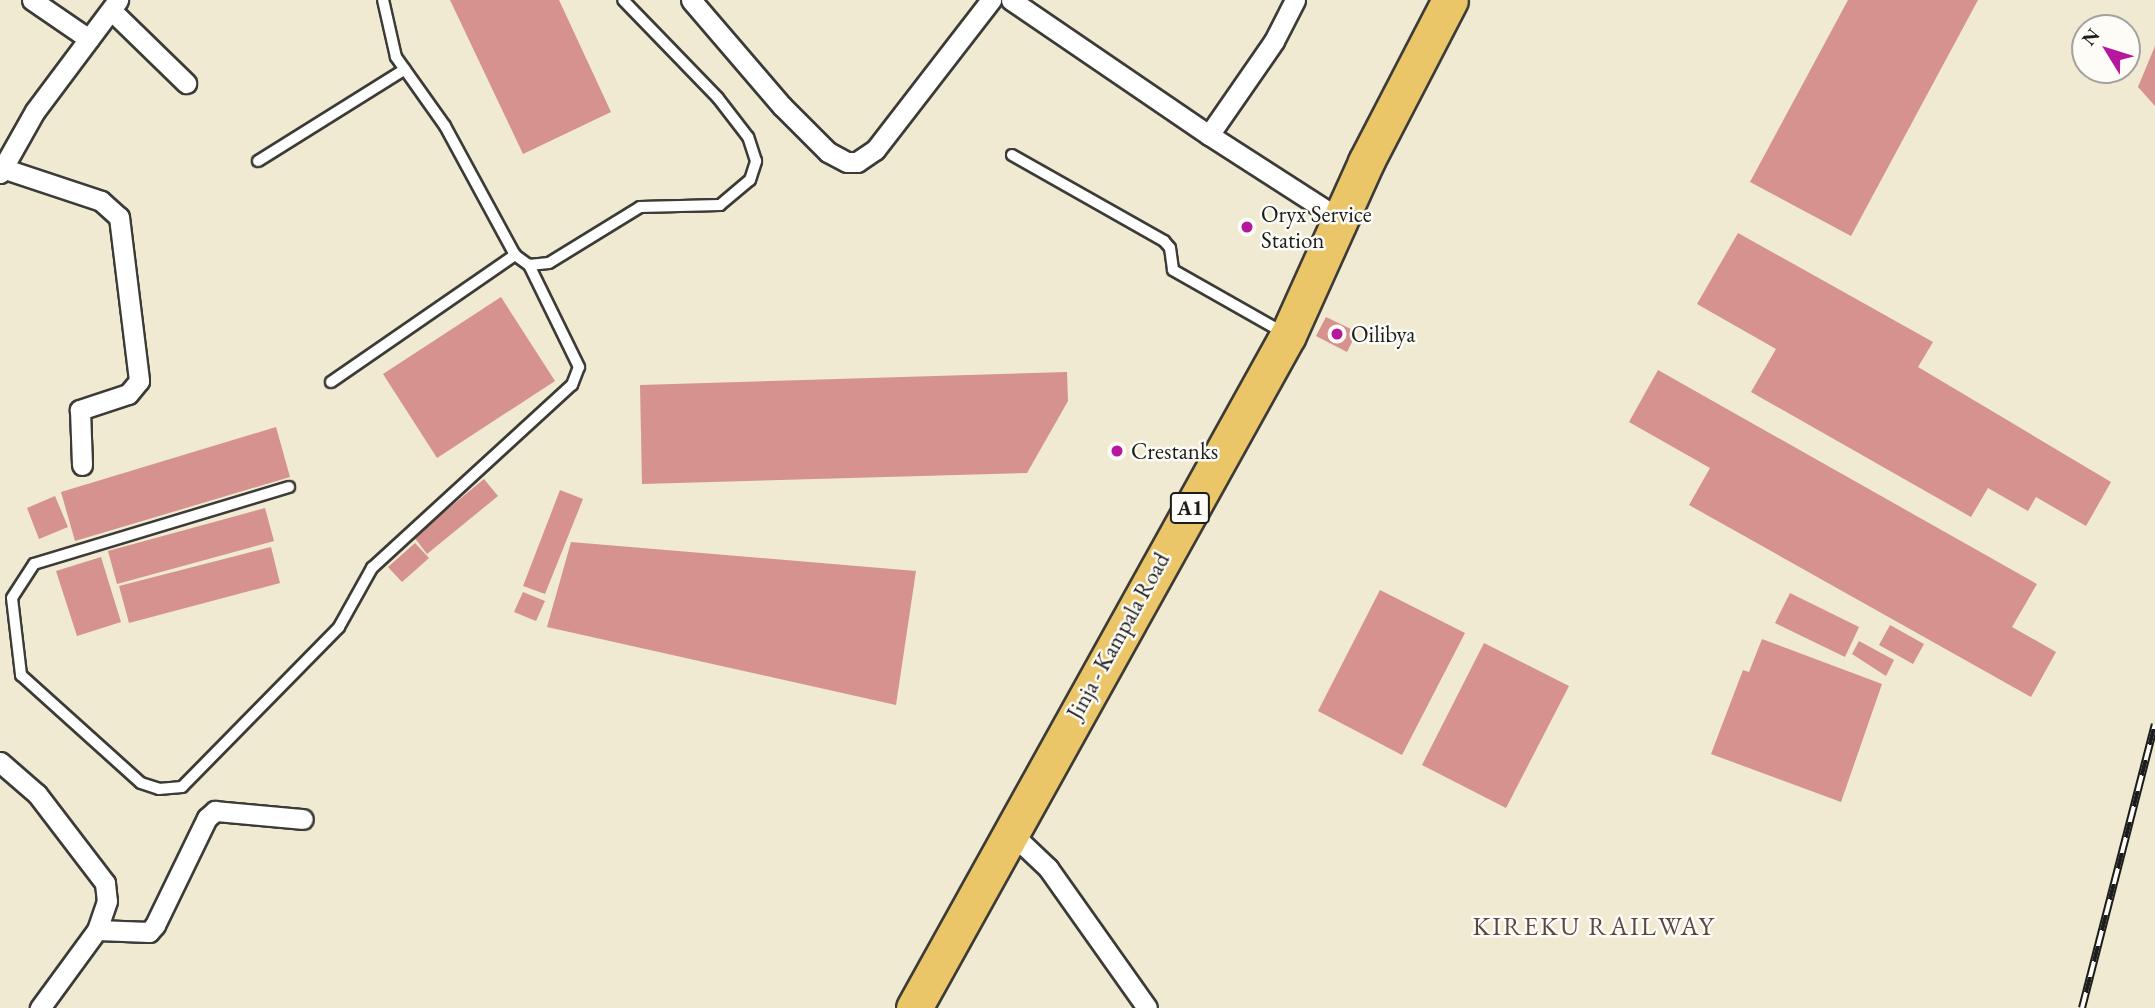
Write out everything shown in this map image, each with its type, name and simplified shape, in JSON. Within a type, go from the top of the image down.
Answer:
[{"type":"highway","name":"Jinja - Kampala Road","points":[[914,1008],[1009,831],[1288,335],[1340,219],[1450,0]]},
{"type":"street","points":[[32,0],[89,39]]},
{"type":"street","points":[[691,0],[782,106],[828,152],[846,162],[857,162],[875,150],[991,0]]},
{"type":"street","points":[[1011,0],[1209,135],[1340,219]]},
{"type":"street","points":[[1209,135],[1274,41],[1295,0]]},
{"type":"street","points":[[82,465],[80,410],[128,394],[139,382],[119,217],[101,201],[1,170],[35,111],[114,5],[186,83]]},
{"type":"street","points":[[0,762],[37,794],[96,867],[105,883],[107,901],[97,930],[40,1008]]},
{"type":"street","points":[[97,930],[149,932],[155,925],[207,818],[215,811],[303,818]]},
{"type":"street","points":[[1009,831],[1048,868],[1147,1008]]},
{"type":"lane","points":[[289,487],[34,564],[12,598],[20,675],[141,783],[159,789],[182,787],[339,627],[372,568],[579,376],[579,367],[529,265],[515,255],[445,126],[405,69],[390,42],[383,0]]},
{"type":"lane","points":[[529,265],[549,263],[640,207],[720,205],[750,180],[755,161],[748,137],[718,98],[623,0]]},
{"type":"lane","points":[[258,161],[405,69]]},
{"type":"lane","points":[[1012,155],[1164,241],[1170,248],[1173,270],[1288,335]]},
{"type":"lane","points":[[331,382],[515,255]]},
{"type":"building","points":[[450,0],[559,0],[611,112],[523,154]]},
{"type":"building","points":[[1848,0],[1978,0],[1851,236],[1750,182]]},
{"type":"building","points":[[2155,46],[2155,106],[2138,87]]},
{"type":"building","points":[[1738,233],[1933,342],[1918,367],[2111,482],[2086,526],[2036,497],[2028,511],[1988,488],[1971,517],[1751,392],[1776,349],[1697,304]]},
{"type":"building","points":[[501,297],[555,381],[437,458],[383,374]]},
{"type":"building","name":"Oilibya","points":[[1326,317],[1357,332],[1347,352],[1316,336]]},
{"type":"building","points":[[1658,370],[2037,584],[2012,627],[2056,652],[2031,697],[1689,505],[1710,468],[1629,422]]},
{"type":"building","points":[[1067,372],[1068,401],[1027,473],[642,484],[640,385]]},
{"type":"building","points":[[276,427],[290,477],[75,541],[61,492]]},
{"type":"building","points":[[484,479],[498,496],[427,554],[414,537]]},
{"type":"building","points":[[560,490],[583,499],[545,594],[523,586]]},
{"type":"building","points":[[55,496],[68,527],[39,539],[27,508]]},
{"type":"building","points":[[265,508],[274,541],[117,584],[108,551]]},
{"type":"building","points":[[571,542],[916,571],[896,705],[547,627]]},
{"type":"building","points":[[415,543],[429,558],[402,582],[388,567]]},
{"type":"building","points":[[271,547],[280,583],[129,623],[119,586]]},
{"type":"building","points":[[101,557],[121,622],[77,636],[56,571]]},
{"type":"building","points":[[1380,590],[1465,633],[1402,755],[1318,711]]},
{"type":"building","points":[[523,592],[545,601],[536,621],[514,612]]},
{"type":"building","points":[[1790,593],[1859,627],[1845,657],[1775,623]]},
{"type":"building","points":[[1890,625],[1924,644],[1913,664],[1879,645]]},
{"type":"building","points":[[1762,639],[1882,684],[1841,802],[1711,754],[1743,670],[1749,672]]},
{"type":"building","points":[[1859,641],[1894,660],[1886,676],[1852,654]]},
{"type":"building","points":[[1484,643],[1569,686],[1506,808],[1422,765]]},
{"type":"railway","points":[[2082,1008],[2155,724]]},
{"type":"place","name":"Oryx Service Station","points":[[1247,227]]},
{"type":"place","name":"Oilibya","points":[[1337,334]]},
{"type":"place","name":"Crestanks","points":[[1117,451]]},
{"type":"district","name":"KIREKU RAILWAY","points":[[1594,927]]}]
